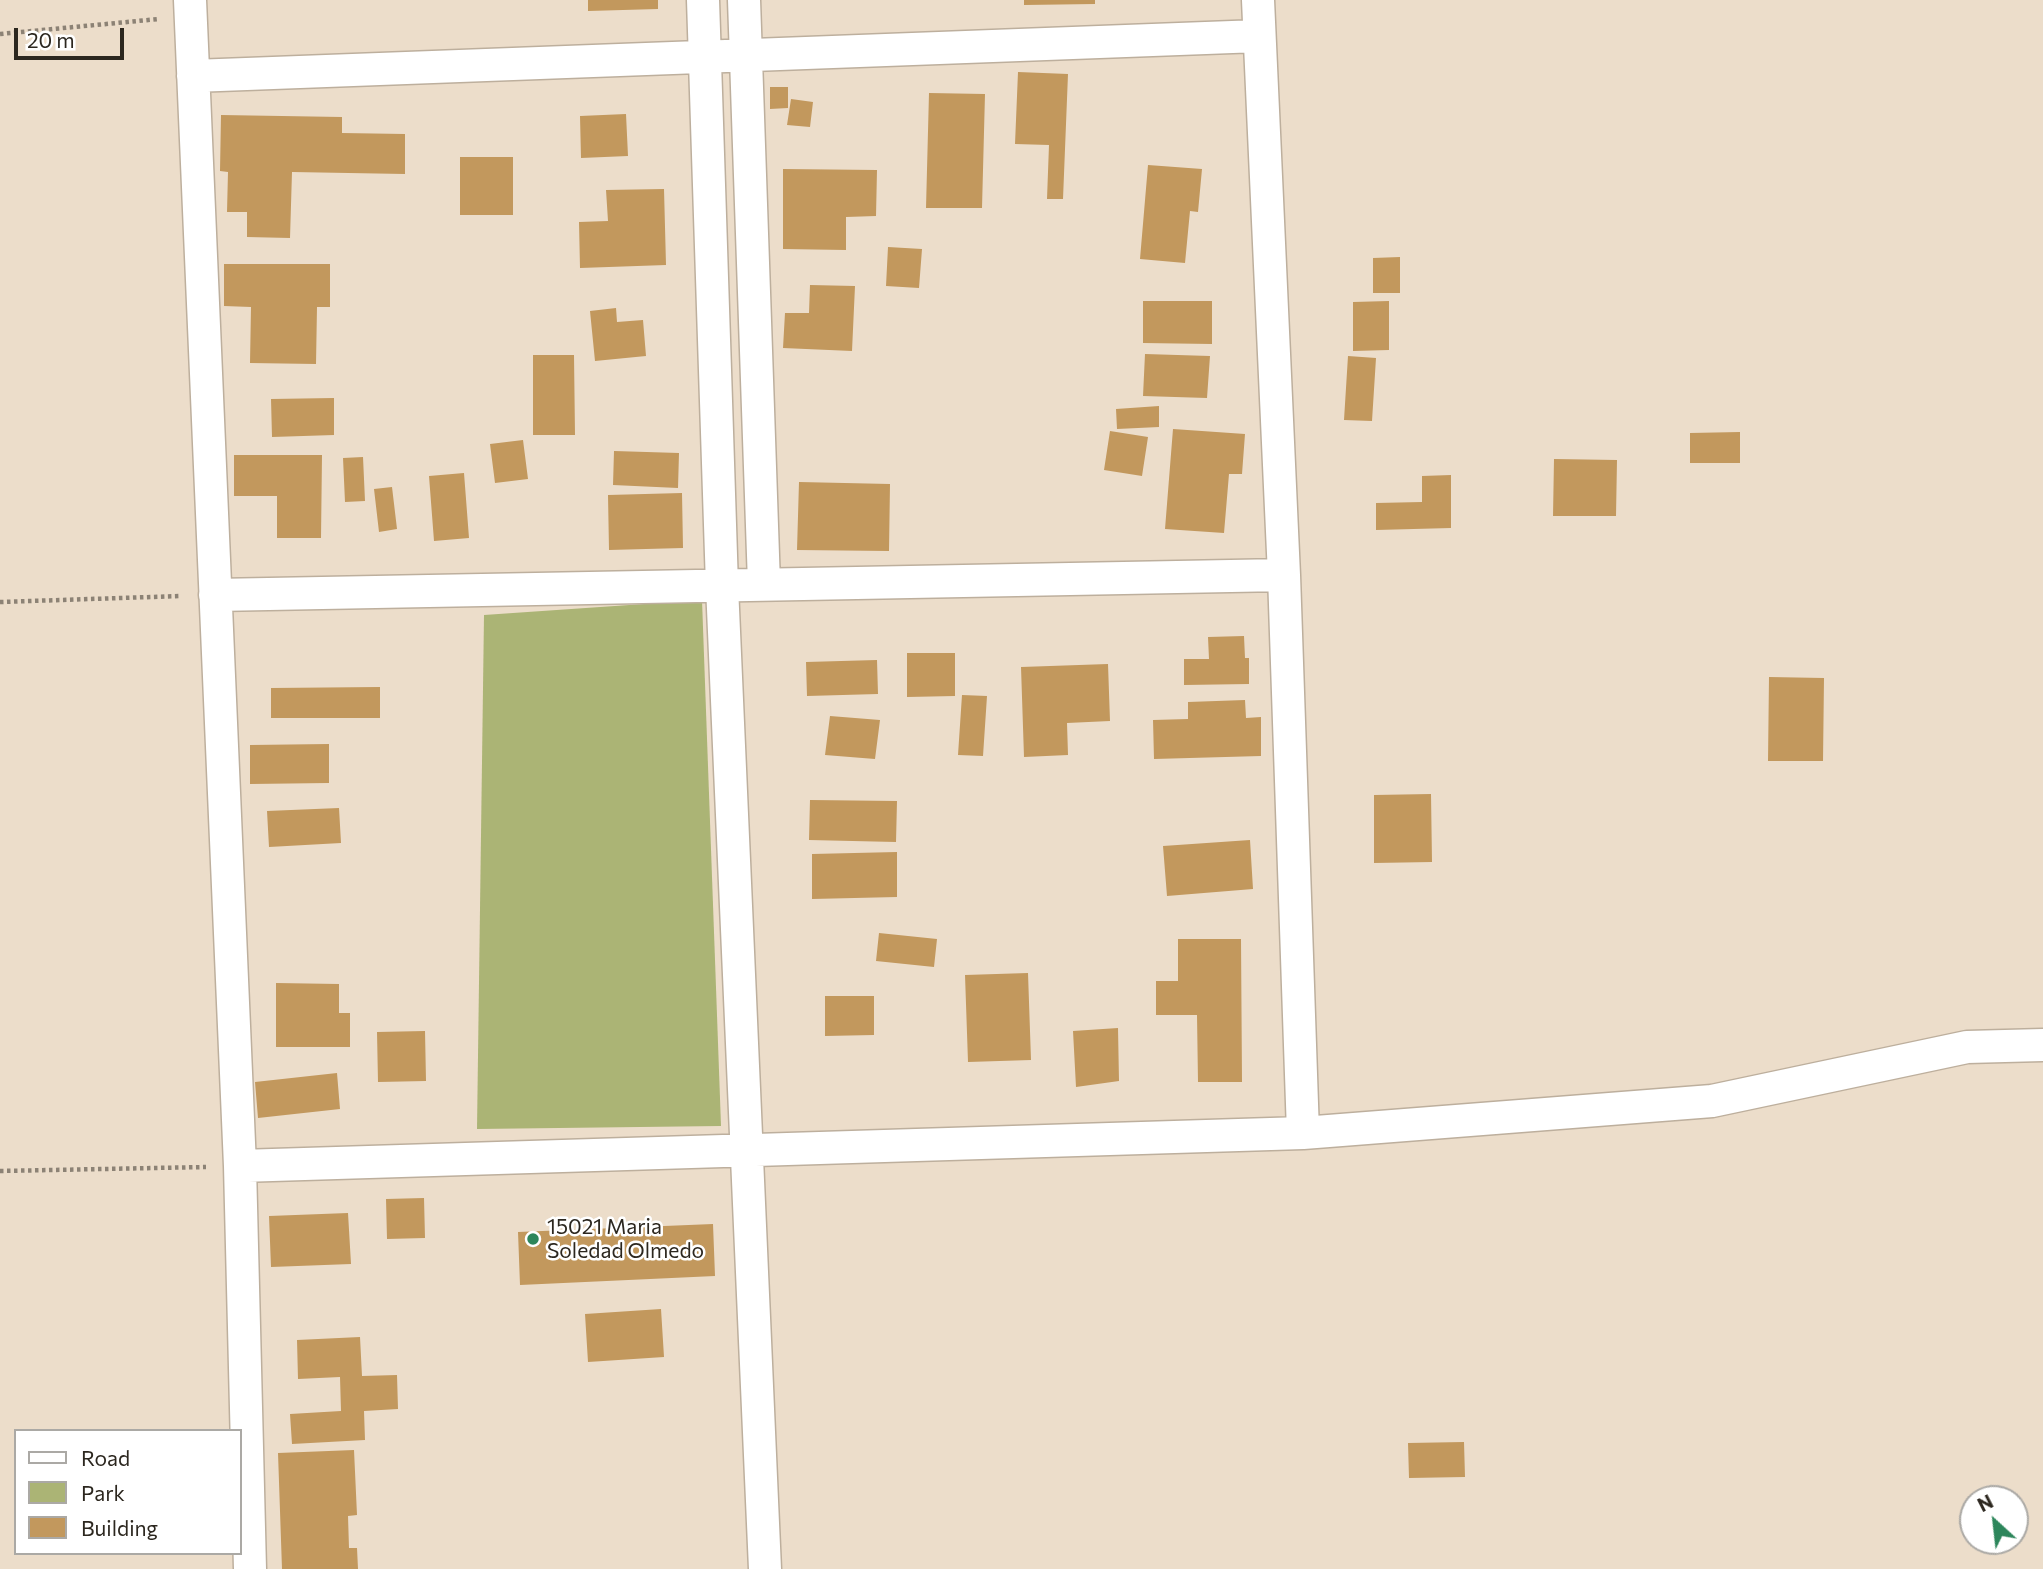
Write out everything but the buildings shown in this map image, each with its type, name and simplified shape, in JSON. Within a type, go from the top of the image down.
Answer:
[{"type":"street","points":[[703,0],[722,586],[765,1569]]},
{"type":"street","points":[[744,0],[764,584]]},
{"type":"street","points":[[1258,0],[1284,575],[1303,1133]]},
{"type":"street","points":[[191,8],[240,1167],[250,1569]]},
{"type":"street","points":[[193,76],[1259,36]]},
{"type":"street","points":[[215,595],[1284,575]]},
{"type":"street","points":[[240,1167],[1303,1133],[1712,1101],[1967,1047],[2043,1045]]},
{"type":"path","points":[[0,34],[191,8]]},
{"type":"path","points":[[0,602],[215,595]]},
{"type":"path","points":[[0,1171],[240,1167]]},
{"type":"green space","points":[[702,600],[721,1126],[477,1129],[484,615]]},
{"type":"place","name":"15021 Maria Soledad Olmedo","points":[[533,1239]]}]
